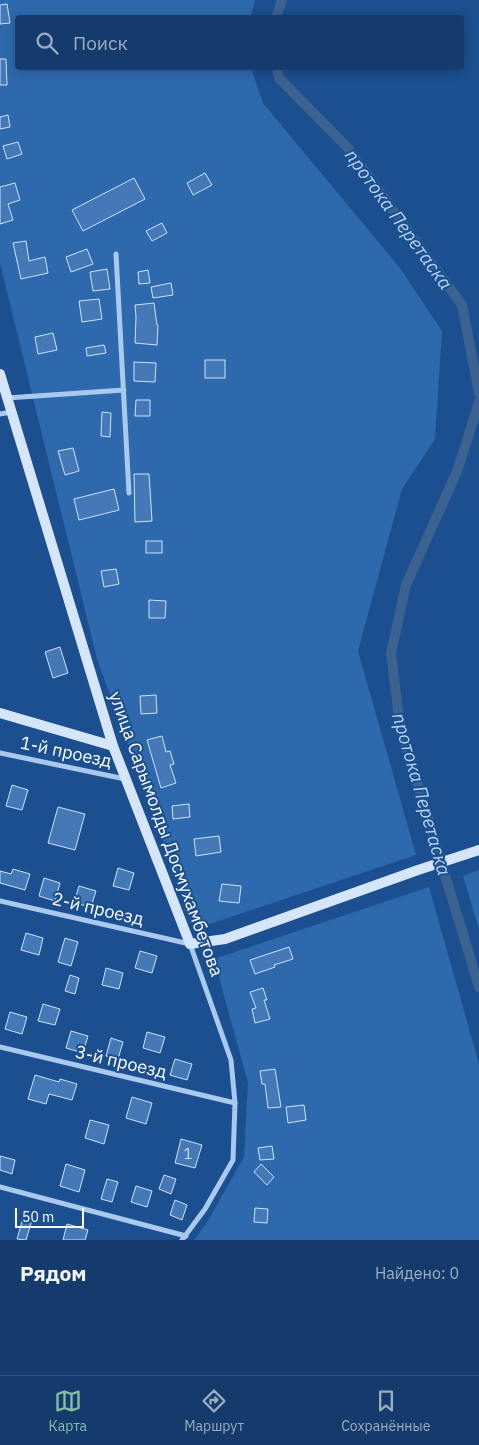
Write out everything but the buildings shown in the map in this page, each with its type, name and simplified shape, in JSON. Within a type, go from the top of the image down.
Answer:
[{"type":"main road","name":"улица Сарымолды Досмухамбетова","points":[[0,374],[113,746],[190,944]]},
{"type":"main road","points":[[0,713],[113,746]]},
{"type":"main road","points":[[190,944],[225,939],[479,850]]},
{"type":"street","points":[[116,254],[129,493]]},
{"type":"street","points":[[6,398],[124,390]]},
{"type":"street","points":[[0,414],[11,412]]},
{"type":"street","name":"1-й проезд","points":[[0,753],[125,779]]},
{"type":"street","name":"2-й проезд","points":[[0,901],[190,944]]},
{"type":"street","name":"улица Сарымолды Досмухамбетова","points":[[184,1238],[205,1209],[233,1160],[235,1103],[231,1060],[190,944]]},
{"type":"street","name":"3-й проезд","points":[[0,1048],[235,1103]]},
{"type":"street","points":[[0,1187],[184,1238]]},
{"type":"shaded area","points":[[0,0],[255,0],[251,15],[15,15],[15,70],[252,70],[263,103],[400,268],[442,331],[435,439],[402,489],[358,651],[416,855],[195,929],[97,659],[0,263]]},
{"type":"shaded area","points":[[479,870],[479,930],[463,876]]},
{"type":"shaded area","points":[[429,887],[479,1064],[479,1240],[194,1240],[206,1224],[244,1157],[248,1083],[214,959]]},
{"type":"waterway","name":"протока Перетаска","points":[[277,15],[282,0]]},
{"type":"waterway","name":"протока Перетаска","points":[[277,70],[279,78],[347,147],[462,305],[479,393]]},
{"type":"waterway","name":"протока Перетаска","points":[[479,402],[458,469],[406,585],[391,653],[400,726],[479,987]]}]
